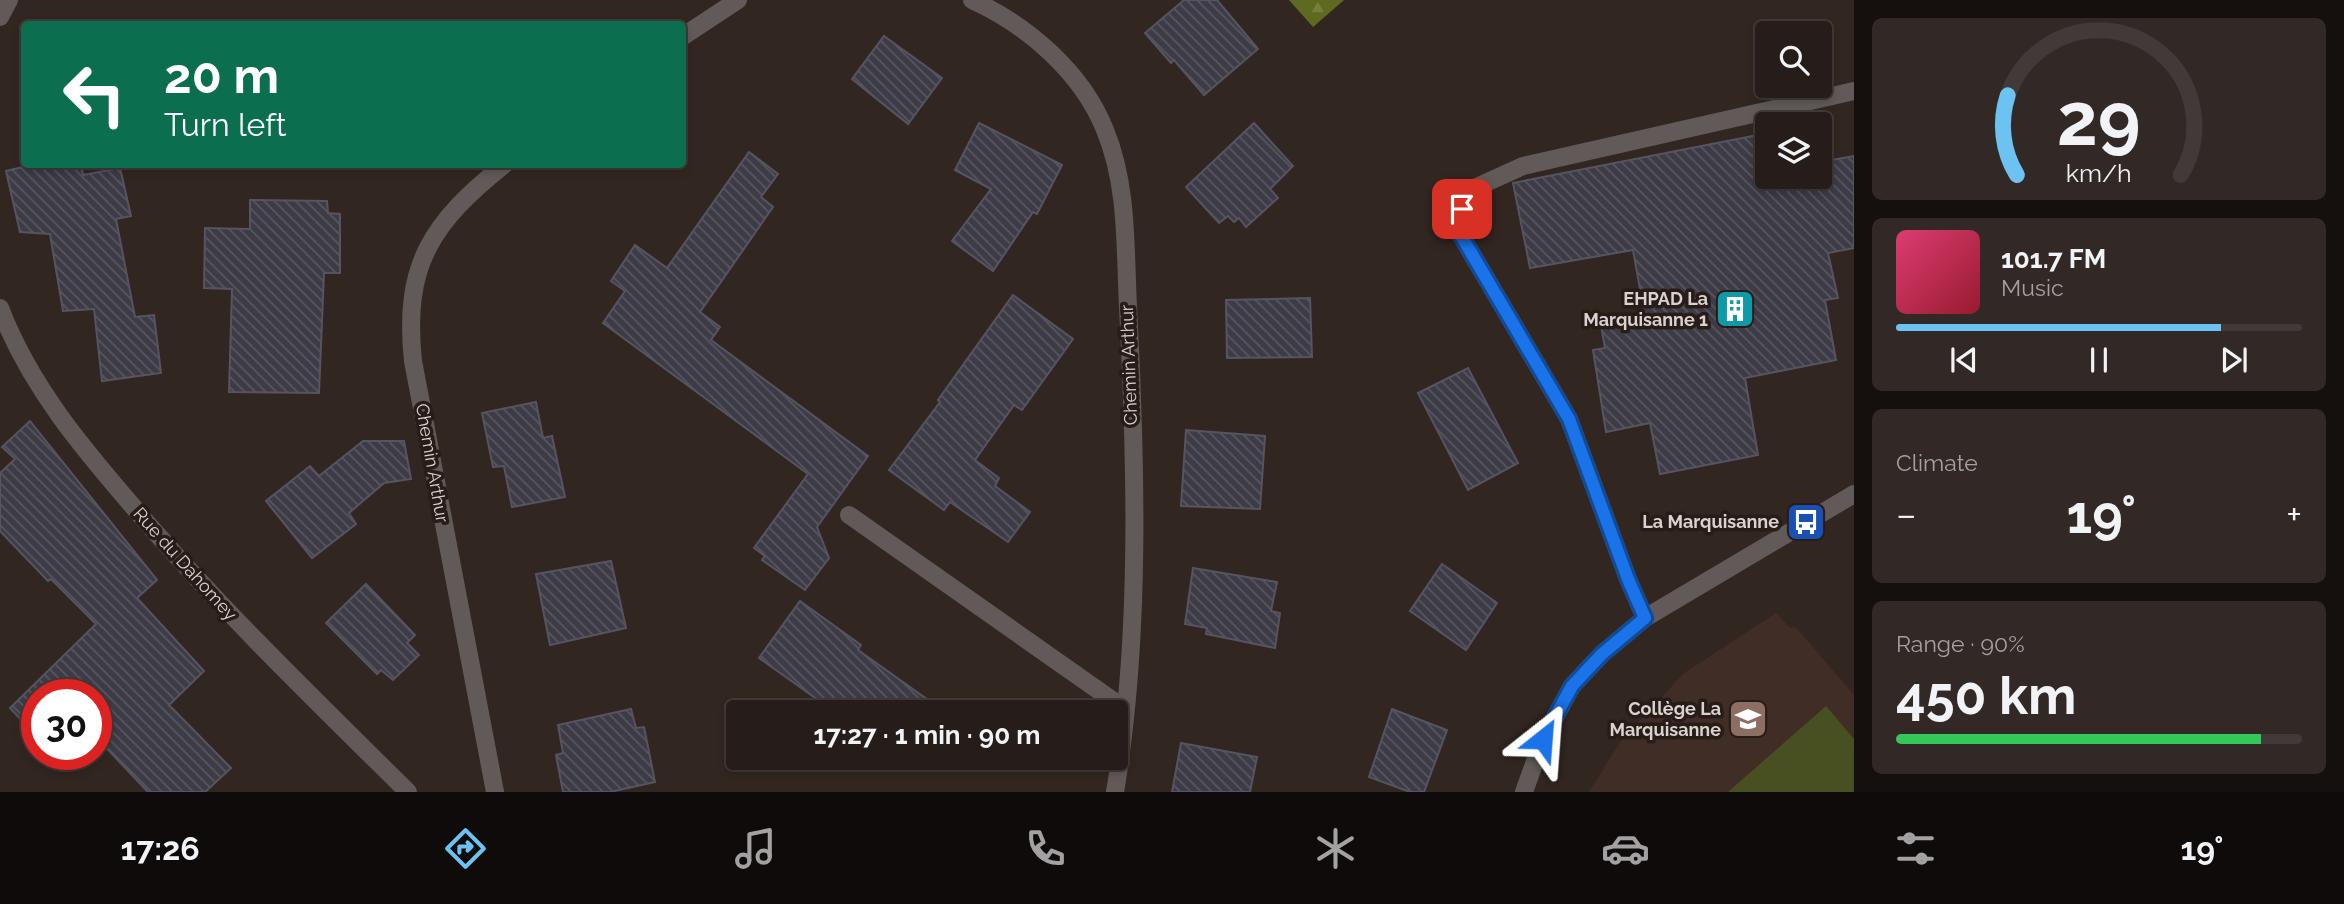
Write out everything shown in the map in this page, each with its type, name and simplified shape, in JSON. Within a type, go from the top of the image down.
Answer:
[{"type":"street","points":[[0,17],[9,0]]},
{"type":"street","points":[[686,34],[738,0]]},
{"type":"street","name":"Chemin Arthur","points":[[972,0],[992,9],[1028,34],[1075,79],[1105,129],[1116,170],[1122,199],[1131,419],[1132,561],[1125,700]]},
{"type":"street","points":[[1645,618],[1569,419],[1456,227],[1468,191],[1524,166],[1854,91]]},
{"type":"street","name":"Chemin Arthur","points":[[495,792],[413,361],[410,304],[420,265],[441,227],[461,202],[500,168]]},
{"type":"street","name":"Rue du Dahomey","points":[[0,308],[40,391],[119,490],[210,593],[408,792]]},
{"type":"street","points":[[1524,792],[1543,739],[1572,686],[1602,654],[1645,618],[1854,494]]},
{"type":"street","points":[[849,515],[1112,700]]},
{"type":"street","name":"Chemin Arthur","points":[[1115,792],[1118,770]]},
{"type":"shaded area","name":"Collège La Marquisanne","points":[[1776,613],[1790,628],[1795,626],[1854,695],[1854,792],[1589,792],[1620,742],[1684,673]]},
{"type":"green space","points":[[1289,0],[1344,0],[1313,27]]},
{"type":"green space","points":[[1826,706],[1854,739],[1854,792],[1728,792]]},
{"type":"building","points":[[1184,0],[1217,0],[1258,49],[1204,95],[1174,60],[1171,63],[1145,33]]},
{"type":"building","points":[[884,36],[942,78],[908,124],[852,79]]},
{"type":"building","points":[[979,123],[1062,165],[1037,214],[1033,212],[993,271],[952,241],[991,189],[955,170]]},
{"type":"building","points":[[1254,123],[1293,166],[1270,189],[1278,198],[1246,227],[1239,218],[1234,222],[1228,216],[1219,223],[1186,187]]},
{"type":"building","name":"EHPAD La Marquisanne 1","points":[[1755,136],[1755,189],[1832,189],[1832,160],[1854,156],[1854,248],[1828,253],[1838,298],[1825,300],[1836,360],[1745,378],[1758,455],[1660,474],[1650,423],[1606,432],[1593,350],[1605,348],[1601,325],[1645,317],[1633,250],[1530,268],[1513,183]]},
{"type":"building","points":[[749,152],[778,174],[761,197],[773,207],[700,312],[720,327],[711,340],[868,456],[817,527],[829,558],[805,590],[762,560],[765,556],[754,548],[808,474],[603,323],[625,291],[611,281],[635,245],[667,268]]},
{"type":"building","points":[[21,167],[82,168],[83,175],[120,168],[131,216],[116,219],[135,317],[154,315],[161,373],[102,381],[94,309],[63,311],[50,234],[20,232],[6,171]]},
{"type":"building","points":[[250,200],[327,201],[328,213],[340,214],[340,273],[324,273],[319,393],[229,392],[232,289],[204,288],[205,228],[250,229]]},
{"type":"building","points":[[1013,295],[1073,339],[1022,410],[1014,405],[975,460],[999,478],[995,486],[1030,512],[1008,542],[950,502],[944,510],[889,470],[940,402],[938,400]]},
{"type":"building","points":[[1310,298],[1312,357],[1227,358],[1226,300]]},
{"type":"building","points":[[1468,368],[1518,463],[1468,490],[1418,393]]},
{"type":"building","points":[[536,402],[543,438],[552,436],[565,497],[512,507],[504,466],[493,467],[482,413]]},
{"type":"building","points":[[30,421],[157,580],[137,598],[204,671],[169,705],[231,768],[205,792],[148,792],[112,754],[112,679],[40,679],[96,624],[51,579],[48,581],[0,531],[0,473],[15,459],[2,447]]},
{"type":"building","points":[[1186,430],[1265,436],[1260,509],[1181,506]]},
{"type":"building","points":[[363,441],[404,441],[411,479],[384,483],[349,513],[356,524],[312,558],[266,501],[310,466],[319,476]]},
{"type":"building","points":[[611,561],[626,628],[550,645],[536,574]]},
{"type":"building","points":[[1442,564],[1497,603],[1466,650],[1410,611]]},
{"type":"building","points":[[1193,568],[1277,582],[1271,611],[1280,613],[1275,648],[1206,634],[1207,628],[1185,624]]},
{"type":"building","points":[[366,584],[415,635],[407,643],[419,655],[393,680],[381,670],[377,674],[326,623]]},
{"type":"building","points":[[800,601],[861,645],[858,650],[928,700],[818,700],[759,658]]},
{"type":"building","points":[[21,697],[21,720],[10,708]]},
{"type":"building","points":[[631,709],[636,728],[644,727],[655,782],[610,792],[563,792],[556,755],[563,753],[558,725]]},
{"type":"building","points":[[1392,709],[1447,730],[1424,792],[1410,792],[1369,777]]},
{"type":"building","points":[[1181,743],[1257,757],[1250,792],[1172,792]]},
{"type":"place","name":"EHPAD La Marquisanne 1","points":[[1735,309]]},
{"type":"place","name":"La Marquisanne","points":[[1806,522]]},
{"type":"place","name":"Collège La Marquisanne","points":[[1748,719]]},
{"type":"route","points":[[1462,209],[1456,227],[1569,419],[1645,618],[1602,654],[1572,686],[1543,739]]}]
